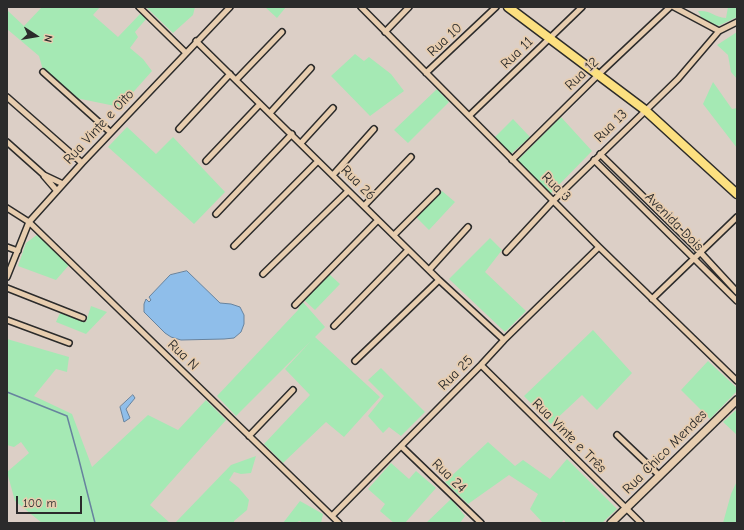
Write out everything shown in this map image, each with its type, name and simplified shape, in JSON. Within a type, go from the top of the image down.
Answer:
[{"type":"main road","points":[[508,7],[645,110],[737,194]]},
{"type":"main road","name":"Rua Chico Mendes","points":[[611,523],[737,400]]},
{"type":"street","points":[[139,7],[185,52]]},
{"type":"street","name":"Rua Vinte e Oito","points":[[7,277],[29,222],[110,132],[185,52],[230,7]]},
{"type":"street","name":"Rua 3","points":[[361,7],[598,246],[737,381]]},
{"type":"street","points":[[385,32],[409,7]]},
{"type":"street","name":"Rua 10","points":[[426,73],[496,7]]},
{"type":"street","name":"Rua 11","points":[[469,116],[582,7]]},
{"type":"street","name":"Rua 12","points":[[512,160],[598,74],[670,7]]},
{"type":"street","points":[[674,7],[719,31]]},
{"type":"street","name":"Rua 13","points":[[506,252],[553,200],[678,79],[719,31],[737,22]]},
{"type":"street","points":[[236,80],[282,32]]},
{"type":"street","name":"Rua 26","points":[[196,41],[408,250],[504,340]]},
{"type":"street","points":[[270,113],[311,68]]},
{"type":"street","points":[[43,72],[110,132]]},
{"type":"street","points":[[179,129],[230,74]]},
{"type":"street","points":[[7,97],[82,163]]},
{"type":"street","points":[[206,161],[260,104]]},
{"type":"street","points":[[301,143],[334,108]]},
{"type":"street","points":[[333,175],[374,129]]},
{"type":"street","points":[[216,214],[292,134]]},
{"type":"street","points":[[7,142],[44,175],[57,191]]},
{"type":"street","name":"Avenida Dois","points":[[600,154],[700,252],[737,292]]},
{"type":"street","points":[[364,206],[411,157]]},
{"type":"street","name":"Avenida Dois","points":[[594,160],[737,301]]},
{"type":"street","points":[[234,246],[318,161]]},
{"type":"street","points":[[44,175],[63,184]]},
{"type":"street","points":[[263,274],[348,191]]},
{"type":"street","points":[[394,235],[437,192]]},
{"type":"street","name":"Rua N","points":[[7,208],[29,222],[339,523]]},
{"type":"street","points":[[652,299],[737,217]]},
{"type":"street","points":[[295,305],[378,220]]},
{"type":"street","points":[[429,270],[468,228]]},
{"type":"street","name":"Rua 25","points":[[332,516],[598,246]]},
{"type":"street","points":[[7,247],[18,251]]},
{"type":"street","points":[[334,326],[408,250]]},
{"type":"street","points":[[355,361],[439,280]]},
{"type":"street","points":[[7,288],[83,318]]},
{"type":"street","points":[[7,320],[69,343]]},
{"type":"street","name":"Rua Vinte e Três","points":[[481,365],[641,523]]},
{"type":"street","points":[[249,436],[293,390]]},
{"type":"street","points":[[617,435],[660,476]]},
{"type":"street","name":"Rua 24","points":[[401,446],[481,523]]},
{"type":"green space","points":[[42,7],[100,7],[93,15],[118,37],[141,13],[147,18],[135,32],[138,37],[130,48],[143,59],[152,71],[120,107],[76,98],[43,70],[39,56],[7,29],[7,10],[24,26]]},
{"type":"green space","points":[[146,7],[195,7],[193,15],[173,33]]},
{"type":"green space","points":[[265,7],[286,7],[277,18]]},
{"type":"green space","points":[[728,7],[737,7],[737,17],[718,26],[702,19],[698,11],[703,11],[726,18]]},
{"type":"green space","points":[[737,32],[737,79],[731,72],[728,55],[717,45]]},
{"type":"green space","points":[[355,54],[364,61],[369,57],[391,74],[404,91],[370,116],[331,76]]},
{"type":"green space","points":[[713,82],[732,109],[737,108],[737,148],[703,104]]},
{"type":"green space","points":[[437,89],[449,102],[408,143],[394,130]]},
{"type":"green space","points":[[561,117],[592,151],[549,195],[516,162]]},
{"type":"green space","points":[[513,119],[530,137],[511,154],[495,137]]},
{"type":"green space","points":[[127,127],[156,154],[173,137],[225,192],[194,224],[108,147]]},
{"type":"green space","points":[[442,191],[455,202],[429,230],[416,217]]},
{"type":"green space","points":[[38,234],[69,265],[56,280],[18,266],[26,243]]},
{"type":"green space","points":[[490,238],[502,250],[485,272],[526,311],[505,332],[449,279]]},
{"type":"green space","points":[[329,274],[340,284],[315,310],[304,300]]},
{"type":"green space","points":[[302,301],[325,327],[315,337],[380,397],[344,437],[326,422],[283,463],[264,444],[310,395],[285,369],[311,341],[236,416],[217,396],[298,310]]},
{"type":"green space","points":[[91,306],[107,312],[86,334],[56,322],[60,313],[86,322]]},
{"type":"green space","points":[[593,330],[632,373],[597,410],[582,395],[551,424],[524,396]]},
{"type":"green space","points":[[7,339],[69,357],[67,372],[56,369],[34,396],[72,414],[92,467],[148,415],[178,430],[206,400],[226,420],[150,505],[170,523],[42,523],[15,501],[7,472],[29,453],[21,442],[14,447],[7,445]]},
{"type":"green space","points":[[708,361],[737,388],[737,391],[710,419],[681,390]]},
{"type":"green space","points":[[381,368],[425,412],[401,436],[389,427],[383,433],[368,416],[384,396],[368,380]]},
{"type":"green space","points":[[737,409],[737,435],[723,422]]},
{"type":"green space","points":[[488,442],[515,466],[523,460],[550,479],[567,459],[617,509],[602,523],[566,523],[564,520],[561,523],[543,523],[530,509],[538,494],[509,475],[468,504],[445,482]]},
{"type":"green space","points":[[256,456],[251,473],[241,474],[234,472],[229,480],[239,488],[249,500],[247,510],[234,521],[234,523],[175,523],[231,465]]},
{"type":"green space","points":[[391,463],[409,479],[416,471],[436,488],[405,523],[394,523],[380,511],[385,504],[368,489]]},
{"type":"green space","points":[[737,481],[737,523],[723,523],[731,494]]},
{"type":"green space","points":[[451,499],[465,516],[460,523],[426,523]]},
{"type":"green space","points":[[300,501],[323,514],[321,523],[303,523],[300,521],[294,523],[283,523]]},
{"type":"water","points":[[187,271],[220,303],[240,307],[244,315],[244,324],[241,332],[234,338],[181,340],[171,337],[165,333],[144,312],[144,304],[146,299],[149,302],[151,300],[149,297],[170,275]]},
{"type":"water","points":[[133,395],[135,398],[126,409],[130,418],[124,422],[120,407]]},
{"type":"waterway","points":[[7,392],[67,416],[95,523]]}]
